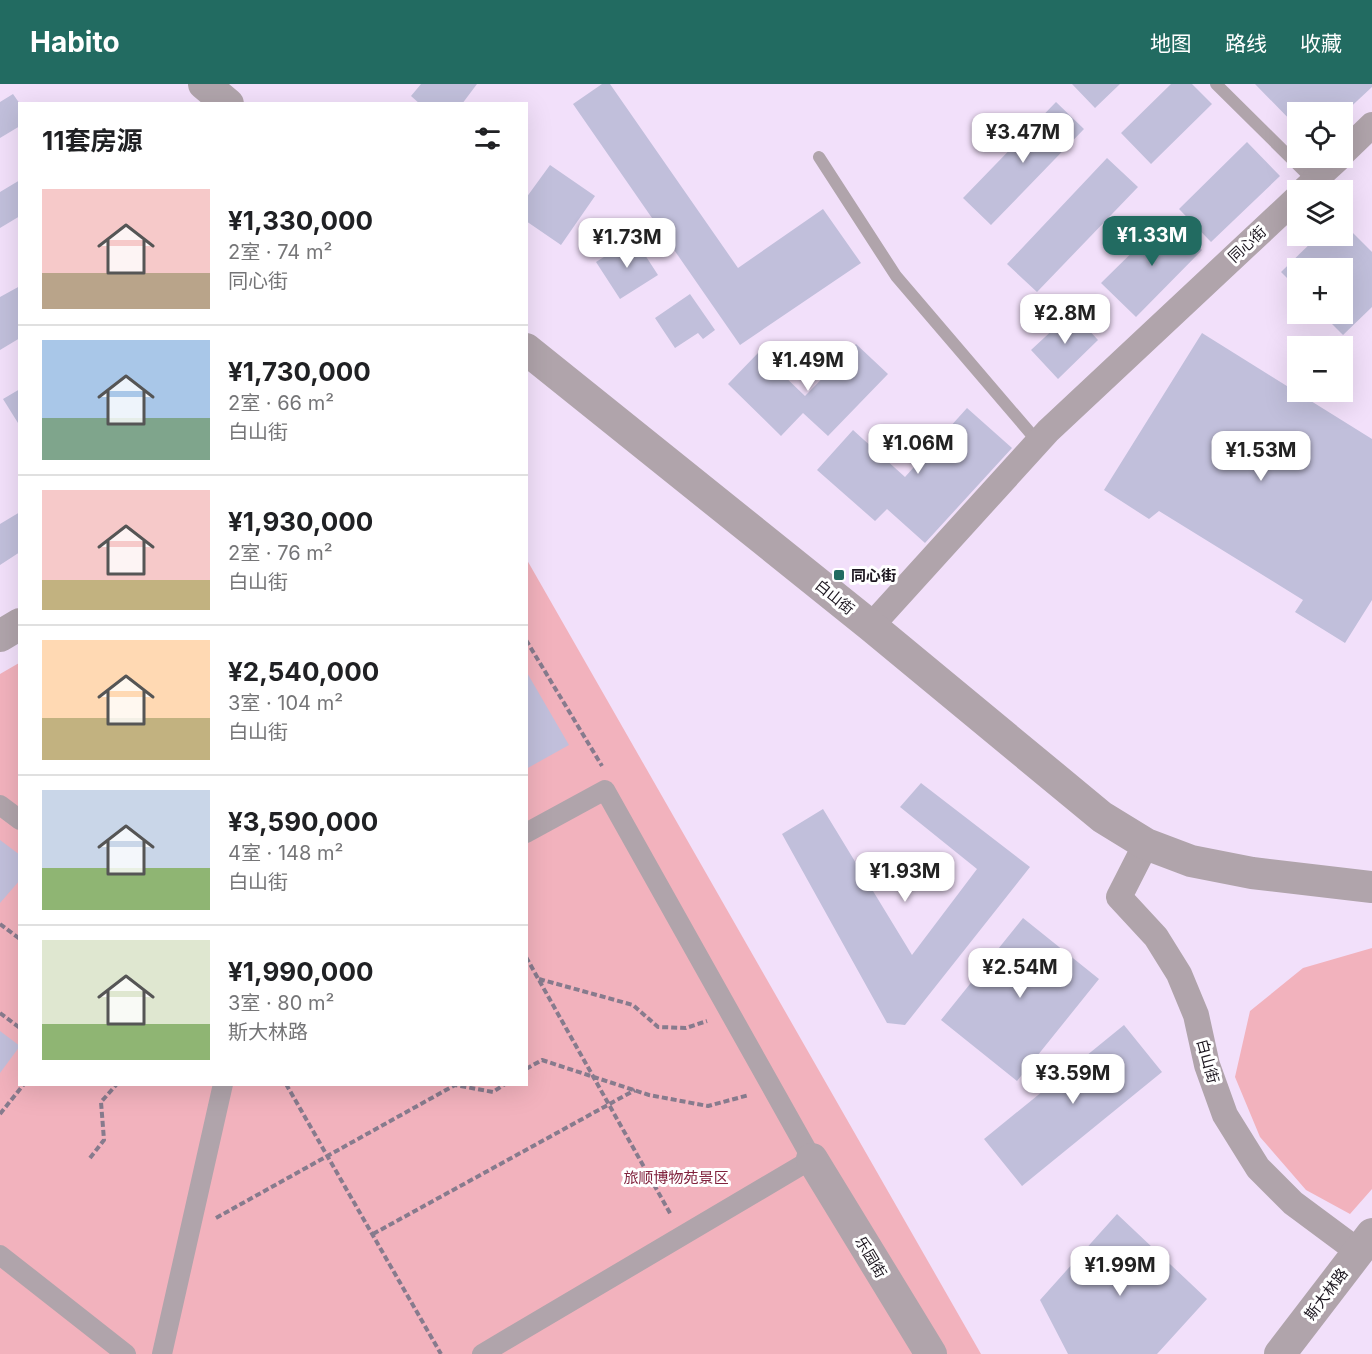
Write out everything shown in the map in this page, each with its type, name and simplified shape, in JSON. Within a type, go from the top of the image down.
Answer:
[{"type":"street","points":[[204,84],[226,102]]},
{"type":"street","points":[[1353,143],[1372,125]]},
{"type":"street","name":"同心街","points":[[1316,180],[1328,168]]},
{"type":"street","name":"同心街","points":[[871,626],[1038,442],[1287,207]]},
{"type":"street","name":"白山街","points":[[528,351],[871,626],[1102,817],[1146,844],[1191,861],[1252,873],[1372,887]]},
{"type":"street","points":[[0,636],[18,625]]},
{"type":"street","points":[[482,1354],[812,1160],[605,790],[528,832]]},
{"type":"street","points":[[0,805],[18,818]]},
{"type":"street","name":"白山街","points":[[1146,844],[1119,897],[1156,937],[1179,974],[1196,1015],[1207,1065],[1224,1115],[1258,1168],[1293,1203],[1365,1243]]},
{"type":"street","points":[[162,1354],[223,1086]]},
{"type":"street","name":"乐园街","points":[[812,1160],[931,1354]]},
{"type":"street","name":"斯大林路","points":[[1280,1354],[1365,1243]]},
{"type":"street","points":[[0,1255],[126,1354]]},
{"type":"lane","points":[[1216,84],[1297,180]]},
{"type":"lane","points":[[819,157],[896,276],[1038,442]]},
{"type":"path","points":[[528,643],[605,772],[605,790]]},
{"type":"path","points":[[0,924],[18,938]]},
{"type":"path","points":[[528,961],[683,1237]]},
{"type":"path","points":[[538,979],[633,1005],[658,1027],[686,1028],[730,1012]]},
{"type":"path","points":[[0,1013],[18,1026]]},
{"type":"path","points":[[528,1069],[542,1060],[649,1095],[708,1106],[772,1089]]},
{"type":"path","points":[[0,1114],[22,1086]]},
{"type":"path","points":[[90,1158],[104,1140],[101,1102],[115,1086]]},
{"type":"path","points":[[287,1086],[441,1354]]},
{"type":"path","points":[[189,1233],[453,1086]]},
{"type":"path","points":[[461,1086],[494,1092],[502,1086]]},
{"type":"path","points":[[373,1234],[635,1090]]},
{"type":"green space","name":"旅顺博物苑景区","points":[[528,562],[981,1354],[0,1354],[0,674],[18,664],[18,1086],[528,1086]]},
{"type":"green space","points":[[1372,948],[1372,1189],[1350,1214],[1306,1190],[1260,1137],[1235,1077],[1250,1011],[1303,968]]},
{"type":"building","points":[[421,84],[477,84],[464,102],[418,102],[411,96]]},
{"type":"building","points":[[602,84],[610,84],[738,268],[823,209],[861,263],[740,345],[573,104]]},
{"type":"building","points":[[1072,84],[1120,84],[1095,108]]},
{"type":"building","points":[[1171,84],[1192,84],[1212,104],[1151,164],[1121,133]]},
{"type":"building","points":[[1255,84],[1372,84],[1372,87],[1353,105],[1353,102],[1287,102],[1287,117]]},
{"type":"building","points":[[13,94],[19,102],[18,127],[0,138],[0,102]]},
{"type":"building","points":[[1056,102],[1084,129],[991,225],[963,198]]},
{"type":"building","points":[[1247,142],[1280,176],[1211,242],[1179,209]]},
{"type":"building","points":[[1107,158],[1138,187],[1037,292],[1007,264]]},
{"type":"building","points":[[550,165],[595,196],[561,245],[528,222],[528,195]]},
{"type":"building","points":[[18,181],[18,217],[0,228],[0,192]]},
{"type":"building","points":[[1168,217],[1202,250],[1136,317],[1101,283]]},
{"type":"building","points":[[1353,233],[1372,252],[1372,307],[1343,335],[1332,324],[1353,324],[1353,258],[1295,258],[1308,246],[1353,246]]},
{"type":"building","points":[[634,238],[658,275],[620,299],[596,262]]},
{"type":"building","points":[[1287,266],[1287,278],[1281,272]]},
{"type":"building","points":[[18,287],[18,339],[0,350],[0,297]]},
{"type":"building","points":[[690,294],[715,330],[703,339],[698,333],[675,348],[655,318]]},
{"type":"building","points":[[1072,312],[1098,340],[1058,379],[1031,350]]},
{"type":"building","points":[[1202,333],[1287,386],[1287,402],[1313,402],[1372,439],[1372,600],[1345,643],[1295,612],[1303,600],[1159,511],[1149,519],[1104,490]]},
{"type":"building","points":[[856,344],[888,374],[828,436],[803,413],[781,436],[728,384],[759,352],[805,396]]},
{"type":"building","points":[[18,390],[18,423],[3,399]]},
{"type":"building","points":[[967,408],[1012,448],[925,543],[887,509],[875,521],[817,470],[853,430],[905,477]]},
{"type":"building","points":[[18,513],[18,553],[0,565],[0,524]]},
{"type":"building","points":[[528,674],[569,745],[528,768]]},
{"type":"building","points":[[921,783],[1030,867],[905,1025],[887,1023],[782,834],[823,809],[912,955],[977,869],[900,807]]},
{"type":"building","points":[[0,840],[18,854],[18,882],[0,903]]},
{"type":"building","points":[[1023,918],[1099,979],[1017,1081],[941,1020]]},
{"type":"building","points":[[1124,1025],[1162,1072],[1022,1186],[984,1139]]},
{"type":"building","points":[[0,1031],[18,1044],[18,1049],[0,1073]]},
{"type":"building","points":[[1117,1214],[1207,1299],[1157,1354],[1068,1354],[1040,1300]]},
{"type":"place","name":"同心街","points":[[839,575]]}]
